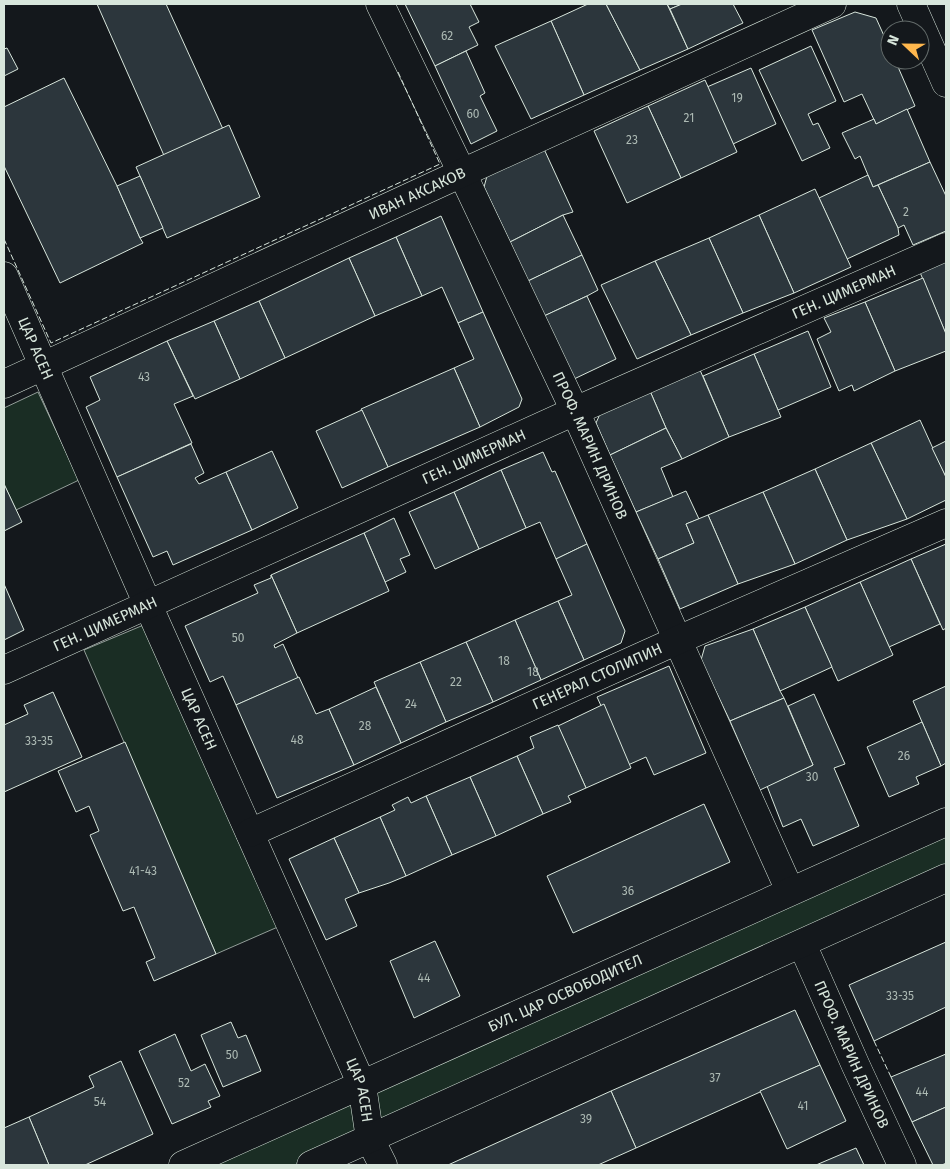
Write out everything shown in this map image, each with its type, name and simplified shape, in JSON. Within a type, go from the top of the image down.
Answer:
[{"type":"street","name":"ПРОФ. МАРИН ДРИНОВ","points":[[380,4],[575,411],[790,891]]},
{"type":"street","name":"ИВАН АКСАКОВ","points":[[4,384],[832,4]]},
{"type":"street","points":[[911,4],[946,83]]},
{"type":"street","name":"ГЕН. ЦИМЕРМАН","points":[[4,670],[575,411],[946,247]]},
{"type":"street","name":"ЦАР АСЕН","points":[[4,276],[362,1086],[370,1139],[383,1165]]},
{"type":"street","name":"ГЕНЕРАЛ СТОЛИПИН","points":[[250,833],[678,640],[946,523]]},
{"type":"street","name":"БУЛ. ЦАР ОСВОБОДИТЕЛ","points":[[183,1165],[946,822]]},
{"type":"street","points":[[311,1165],[946,878]]},
{"type":"street","name":"ПРОФ. МАРИН ДРИНОВ","points":[[802,944],[902,1165]]},
{"type":"green space","points":[[38,392],[79,480],[16,510],[4,484],[4,408]]},
{"type":"green space","points":[[146,624],[280,926],[216,954],[84,650]]},
{"type":"green space","points":[[946,820],[946,879],[311,1165],[183,1165]]},
{"type":"building","points":[[97,4],[166,4],[253,195],[172,234],[142,170],[166,160]]},
{"type":"building","points":[[405,4],[470,4],[479,22],[469,27],[478,45],[435,66]]},
{"type":"building","points":[[588,4],[606,4],[640,70],[584,95],[551,21]]},
{"type":"building","points":[[606,4],[667,4],[688,49],[640,70]]},
{"type":"building","points":[[667,4],[682,4],[670,9]]},
{"type":"building","points":[[682,4],[733,4],[743,23],[688,49],[670,9]]},
{"type":"building","points":[[855,12],[876,18],[880,27],[880,70],[899,70],[915,106],[876,124],[862,94],[844,102],[812,30]]},
{"type":"building","points":[[551,21],[584,95],[531,119],[495,46]]},
{"type":"building","points":[[811,46],[836,101],[808,114],[813,125],[818,123],[830,148],[802,161],[759,70]]},
{"type":"building","points":[[7,48],[18,69],[4,76],[4,49]]},
{"type":"building","points":[[466,51],[485,93],[480,96],[497,131],[471,144],[435,66]]},
{"type":"building","points":[[751,68],[776,124],[733,144],[707,87]]},
{"type":"building","points":[[64,78],[143,243],[60,283],[4,166],[4,107]]},
{"type":"building","points":[[705,80],[737,152],[681,178],[648,106]]},
{"type":"building","points":[[648,106],[681,178],[627,203],[594,131]]},
{"type":"building","points":[[907,109],[930,162],[873,187],[860,156],[855,159],[842,133],[874,119],[876,124]]},
{"type":"building","points":[[229,125],[260,197],[167,238],[136,167]]},
{"type":"building","points":[[544,149],[573,212],[563,215],[510,242],[484,187],[487,176]]},
{"type":"building","points":[[930,162],[946,196],[946,231],[913,245],[904,225],[898,228],[878,185]]},
{"type":"building","points":[[868,175],[873,187],[878,185],[898,228],[899,235],[847,259],[819,198]]},
{"type":"building","points":[[140,176],[163,228],[140,238],[117,186]]},
{"type":"building","points":[[815,189],[851,267],[794,293],[759,215]]},
{"type":"building","points":[[563,215],[582,255],[528,281],[510,242]]},
{"type":"building","points":[[759,215],[794,293],[743,313],[709,238]]},
{"type":"building","points":[[441,216],[483,312],[458,323],[442,287],[422,296],[396,237]]},
{"type":"building","points":[[396,237],[422,296],[375,316],[349,258]]},
{"type":"building","points":[[709,238],[743,313],[691,335],[655,261]]},
{"type":"building","points":[[582,255],[598,290],[544,316],[528,281]]},
{"type":"building","points":[[946,257],[946,334],[919,270]]},
{"type":"building","points":[[349,258],[375,316],[285,358],[259,301]]},
{"type":"building","points":[[655,261],[691,335],[637,359],[601,285]]},
{"type":"building","points":[[923,278],[946,334],[946,351],[895,371],[865,302]]},
{"type":"building","points":[[587,296],[616,359],[574,379],[544,316]]},
{"type":"building","points":[[259,301],[285,358],[240,379],[214,321]]},
{"type":"building","points":[[865,302],[895,371],[854,391],[852,385],[839,391],[817,339],[831,332],[824,318]]},
{"type":"building","points":[[483,312],[522,399],[519,407],[480,427],[454,368],[474,359],[458,323]]},
{"type":"building","points":[[214,321],[240,379],[195,399],[167,341]]},
{"type":"building","points":[[808,331],[831,387],[778,410],[754,354]]},
{"type":"building","points":[[167,341],[193,396],[174,404],[192,443],[117,477],[86,407],[100,400],[90,377]]},
{"type":"building","points":[[754,354],[781,417],[729,437],[703,376]]},
{"type":"building","points":[[454,368],[480,427],[388,467],[361,409]]},
{"type":"building","points":[[700,370],[729,437],[682,459],[650,391]]},
{"type":"building","points":[[650,391],[666,428],[610,455],[596,423],[600,414]]},
{"type":"building","points":[[362,410],[388,467],[342,488],[316,431]]},
{"type":"building","points":[[920,420],[946,477],[946,500],[907,519],[871,443]]},
{"type":"building","points":[[666,428],[682,459],[661,468],[673,497],[636,512],[610,455]]},
{"type":"building","points":[[946,441],[946,477],[932,448]]},
{"type":"building","points":[[871,443],[907,519],[847,540],[815,469]]},
{"type":"building","points":[[191,444],[204,473],[195,478],[199,484],[226,472],[252,530],[173,565],[167,551],[153,557],[117,477]]},
{"type":"building","points":[[272,451],[298,508],[252,530],[226,472]]},
{"type":"building","points":[[543,452],[552,472],[555,471],[587,544],[556,559],[540,522],[526,528],[501,470]]},
{"type":"building","points":[[815,469],[847,540],[795,564],[763,492]]},
{"type":"building","points":[[501,470],[526,528],[479,549],[454,492]]},
{"type":"building","points":[[4,484],[22,522],[4,531]]},
{"type":"building","points":[[686,491],[699,519],[686,524],[694,543],[658,559],[636,512]]},
{"type":"building","points":[[454,492],[479,549],[435,569],[409,512]]},
{"type":"building","points":[[763,492],[795,564],[738,584],[708,515]]},
{"type":"building","points":[[708,515],[738,584],[680,609],[658,559],[694,543],[686,524]]},
{"type":"building","points":[[394,518],[410,555],[400,559],[406,572],[385,582],[364,533]]},
{"type":"building","points":[[364,533],[389,591],[297,633],[271,575]]},
{"type":"building","points":[[587,544],[625,631],[621,643],[584,660],[558,601],[572,595],[556,559]]},
{"type":"building","points":[[946,544],[946,628],[943,630],[911,559]]},
{"type":"building","points":[[911,559],[940,624],[889,647],[860,582]]},
{"type":"building","points":[[271,575],[297,633],[274,645],[275,648],[283,644],[298,678],[236,705],[223,676],[210,682],[185,626],[258,593],[254,585],[271,578]]},
{"type":"building","points":[[860,582],[893,655],[838,681],[805,607]]},
{"type":"building","points":[[4,584],[24,630],[4,640]]},
{"type":"building","points":[[558,601],[584,660],[541,680],[515,620]]},
{"type":"building","points":[[805,607],[832,667],[780,691],[753,629]]},
{"type":"building","points":[[515,620],[541,680],[493,702],[466,642]]},
{"type":"building","points":[[753,629],[784,698],[730,721],[701,660],[705,646]]},
{"type":"building","points":[[466,642],[493,702],[446,722],[420,662]]},
{"type":"building","points":[[420,662],[446,722],[401,743],[374,682]]},
{"type":"building","points":[[669,666],[706,753],[654,775],[646,757],[628,765],[597,697]]},
{"type":"building","points":[[299,677],[316,714],[329,709],[354,765],[277,798],[236,705]]},
{"type":"building","points":[[946,686],[946,763],[941,766],[913,701]]},
{"type":"building","points":[[376,687],[401,743],[354,765],[329,709]]},
{"type":"building","points":[[53,692],[82,757],[4,792],[4,725],[28,714],[24,705]]},
{"type":"building","points":[[814,694],[845,764],[834,768],[859,826],[813,846],[801,819],[783,827],[767,786],[813,765],[788,706]]},
{"type":"building","points":[[784,698],[813,765],[760,790],[730,721]]},
{"type":"building","points":[[604,704],[631,768],[586,788],[558,726]]},
{"type":"building","points":[[922,722],[941,766],[916,777],[919,784],[889,797],[867,747]]},
{"type":"building","points":[[558,725],[586,788],[568,796],[571,802],[543,814],[517,756],[534,748],[530,737]]},
{"type":"building","points":[[125,742],[216,954],[154,981],[146,962],[155,958],[134,907],[123,911],[90,835],[99,831],[89,806],[76,812],[58,771]]},
{"type":"building","points":[[517,756],[543,814],[496,836],[470,777]]},
{"type":"building","points":[[470,777],[496,836],[452,855],[426,796]]},
{"type":"building","points":[[426,796],[452,855],[406,876],[380,817],[395,810],[392,805],[408,797],[411,803]]},
{"type":"building","points":[[704,804],[730,862],[573,933],[547,876]]},
{"type":"building","points":[[380,817],[406,876],[359,893],[334,838]]},
{"type":"building","points":[[334,838],[359,893],[345,899],[357,926],[326,940],[289,859]]},
{"type":"building","points":[[435,941],[460,996],[414,1018],[390,961]]},
{"type":"building","points":[[946,942],[946,1007],[874,1041],[849,985]]},
{"type":"building","points":[[795,1010],[820,1065],[636,1148],[611,1091]]},
{"type":"building","points":[[231,1022],[238,1038],[246,1035],[261,1071],[223,1087],[201,1035]]},
{"type":"building","points":[[175,1034],[191,1071],[205,1064],[220,1096],[208,1101],[211,1107],[172,1124],[139,1051]]},
{"type":"building","points":[[946,1054],[946,1107],[912,1122],[891,1077]]},
{"type":"building","points":[[121,1061],[153,1134],[85,1165],[49,1165],[29,1117],[94,1087],[89,1076]]},
{"type":"building","points":[[820,1065],[846,1121],[787,1149],[760,1091]]},
{"type":"building","points":[[611,1091],[636,1148],[598,1165],[448,1165]]},
{"type":"building","points":[[946,1107],[946,1163],[933,1165],[912,1122]]},
{"type":"building","points":[[29,1117],[49,1165],[4,1165],[4,1128]]},
{"type":"building","points":[[856,1148],[864,1165],[816,1165]]},
{"type":"fence","points":[[4,239],[51,343],[440,164],[398,72]]},
{"type":"fence","points":[[874,1041],[891,1077]]}]
